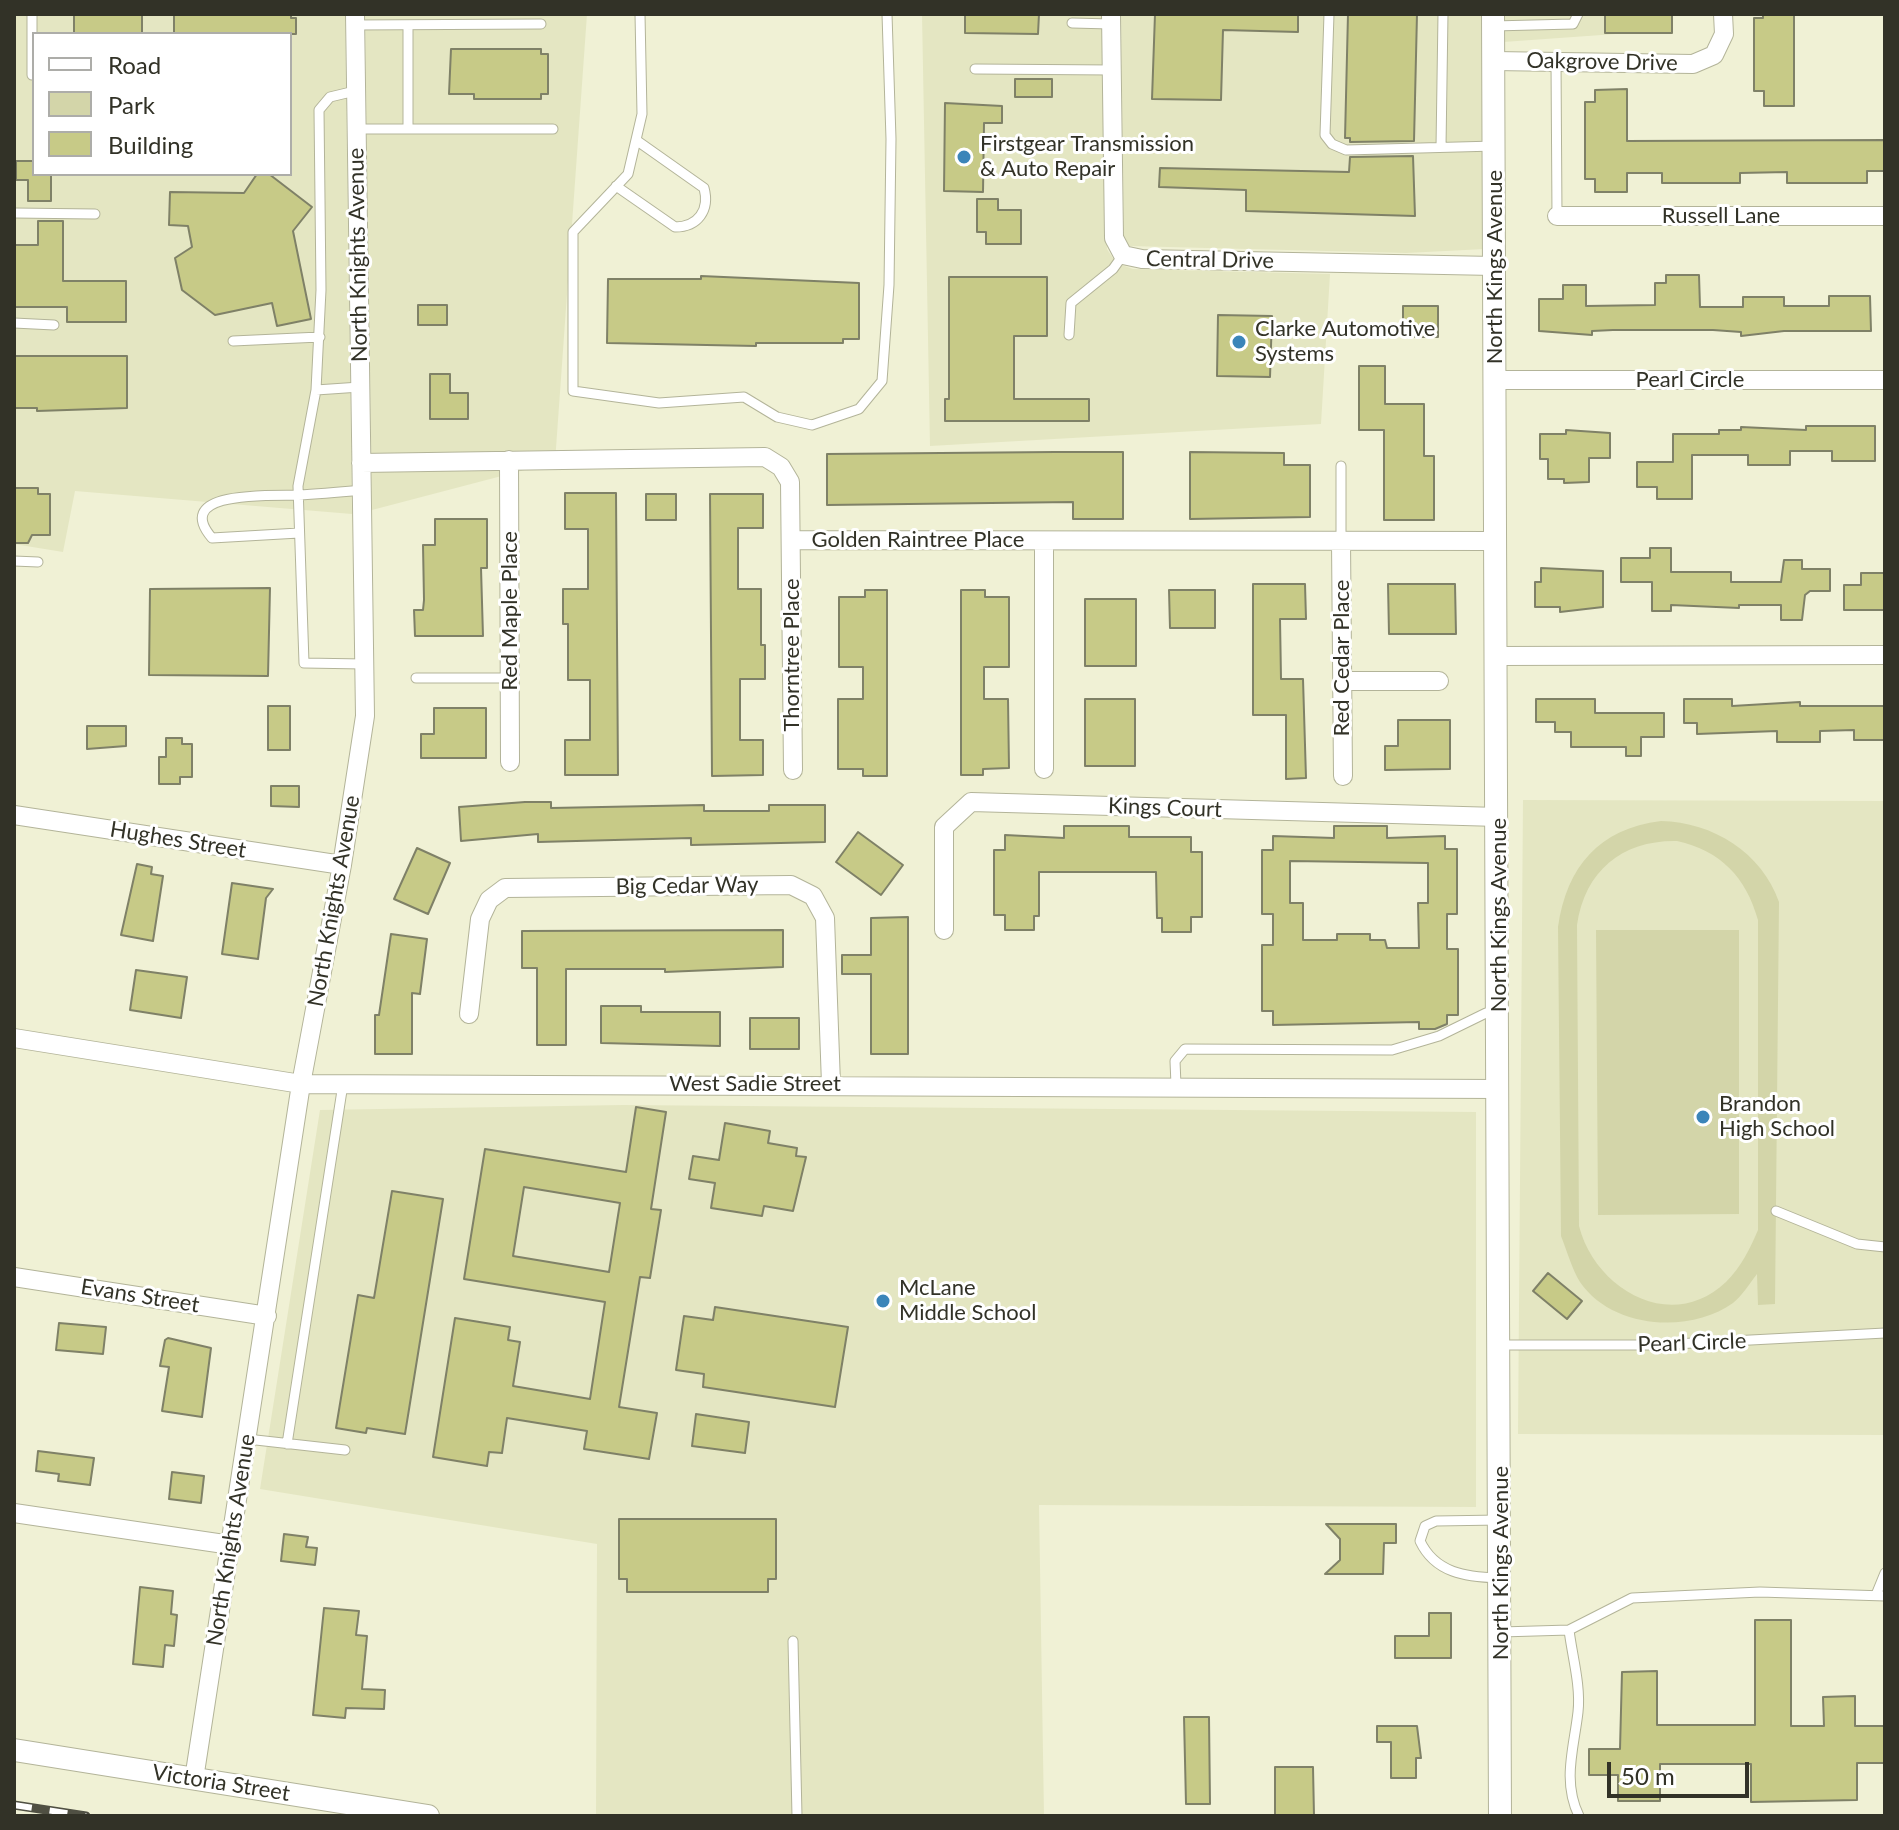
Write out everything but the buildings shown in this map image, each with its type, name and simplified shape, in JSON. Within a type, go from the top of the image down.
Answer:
[{"type":"street","name":"Oakgrove Drive","points":[[1494,61],[1693,64],[1714,55],[1724,34],[1723,14]]},
{"type":"street","name":"Central Drive","points":[[1111,19],[1114,238],[1123,255],[1142,259],[1494,266]]},
{"type":"street","name":"North Knights Avenue","points":[[194,1779],[301,1084],[342,865],[365,716],[355,20]]},
{"type":"street","name":"North Kings Avenue","points":[[1493,20],[1500,1816]]},
{"type":"street","name":"Russell Lane","points":[[1557,216],[1885,216]]},
{"type":"street","name":"Pearl Circle","points":[[1495,380],[1885,380]]},
{"type":"street","name":"Golden Raintree Place","points":[[361,463],[765,457],[781,467],[790,482],[792,540],[1495,541]]},
{"type":"street","name":"Red Maple Place","points":[[509,460],[510,762]]},
{"type":"street","name":"Thorntree Place","points":[[792,540],[793,770]]},
{"type":"street","points":[[1044,541],[1044,769]]},
{"type":"street","name":"Red Cedar Place","points":[[1341,541],[1343,776]]},
{"type":"street","points":[[1496,656],[1885,655]]},
{"type":"street","points":[[1342,681],[1439,681]]},
{"type":"street","name":"Kings Court","points":[[944,930],[944,827],[971,802],[1498,817]]},
{"type":"street","name":"Hughes Street","points":[[14,815],[342,865]]},
{"type":"street","name":"Big Cedar Way","points":[[469,1014],[480,919],[489,900],[505,888],[791,885],[813,896],[825,918],[831,1084]]},
{"type":"street","name":"West Sadie Street","points":[[14,1038],[301,1084],[1176,1085],[1499,1089]]},
{"type":"street","name":"Evans Street","points":[[14,1277],[267,1316]]},
{"type":"street","points":[[14,1513],[231,1545]]},
{"type":"street","name":"Victoria Street","points":[[14,1750],[428,1816]]},
{"type":"lane","points":[[32,14],[32,75]]},
{"type":"lane","points":[[640,14],[642,114],[628,174],[573,232],[573,391],[659,403],[744,397],[777,417],[812,425],[859,409],[882,381],[889,285],[891,139],[887,14]]},
{"type":"lane","points":[[1329,14],[1325,135],[1332,144],[1346,150],[1495,146]]},
{"type":"lane","points":[[1441,147],[1443,14]]},
{"type":"lane","points":[[1536,14],[1536,26]]},
{"type":"lane","points":[[1493,20],[1536,26],[1573,24],[1578,14]]},
{"type":"lane","points":[[1072,23],[1111,19]]},
{"type":"lane","points":[[355,20],[408,25],[541,24]]},
{"type":"lane","points":[[408,25],[408,129]]},
{"type":"lane","points":[[1556,62],[1557,216]]},
{"type":"lane","points":[[975,69],[1112,70]]},
{"type":"lane","points":[[355,91],[330,97],[319,110],[320,337],[316,390],[298,495],[304,663],[364,664]]},
{"type":"lane","points":[[356,129],[553,129]]},
{"type":"lane","points":[[616,186],[675,227],[697,221],[704,211],[704,188],[636,140]]},
{"type":"lane","points":[[14,213],[95,214]]},
{"type":"lane","points":[[1069,335],[1071,303],[1113,269],[1123,255]]},
{"type":"lane","points":[[14,323],[54,325]]},
{"type":"lane","points":[[233,341],[320,337]]},
{"type":"lane","points":[[316,390],[360,387]]},
{"type":"lane","points":[[1341,466],[1341,541]]},
{"type":"lane","points":[[299,533],[212,538],[203,528],[203,519],[209,506],[221,500],[250,495],[362,490]]},
{"type":"lane","points":[[14,561],[38,562]]},
{"type":"lane","points":[[416,678],[510,678]]},
{"type":"lane","points":[[1176,1085],[1175,1061],[1185,1049],[1392,1050],[1439,1036],[1486,1013],[1499,1012]]},
{"type":"lane","points":[[287,1444],[343,1084]]},
{"type":"lane","points":[[1776,1211],[1857,1244],[1885,1247]]},
{"type":"lane","name":"Pearl Circle","points":[[1500,1345],[1655,1345],[1885,1333]]},
{"type":"lane","points":[[247,1439],[345,1450]]},
{"type":"lane","points":[[1501,1520],[1436,1521],[1425,1526],[1420,1541],[1425,1551],[1449,1571],[1464,1576],[1501,1578]]},
{"type":"lane","points":[[1501,1632],[1569,1630],[1632,1598],[1760,1592],[1880,1595],[1885,1573]]},
{"type":"lane","points":[[1569,1630],[1578,1710],[1570,1747],[1570,1797],[1579,1816]]},
{"type":"lane","points":[[793,1641],[797,1816]]},
{"type":"shaded area","points":[[14,14],[345,14],[352,514],[75,491],[63,552],[14,544]]},
{"type":"shaded area","points":[[365,14],[587,14],[555,462],[372,510]]},
{"type":"shaded area","points":[[922,14],[1102,14],[1107,249],[1116,263],[1133,269],[1330,274],[1321,424],[930,446]]},
{"type":"shaded area","points":[[1121,14],[1483,14],[1485,249],[1406,253],[1128,246],[1124,240]]},
{"type":"shaded area","points":[[1502,14],[1673,14],[1672,30],[1503,42]]},
{"type":"shaded area","name":"Brandon High School","points":[[1523,800],[1885,801],[1885,1435],[1518,1434]]},
{"type":"shaded area","name":"McLane Middle School","points":[[623,1105],[1476,1112],[1476,1507],[1039,1505],[1044,1816],[596,1816],[597,1544],[260,1489],[320,1110]]},
{"type":"green space","points":[[1661,821],[1680,823],[1717,834],[1748,855],[1761,869],[1779,902],[1775,1304],[1758,1305],[1757,1274],[1733,1303],[1715,1313],[1674,1322],[1652,1322],[1631,1317],[1594,1298],[1577,1277],[1561,1236],[1558,927],[1562,905],[1578,869],[1590,854],[1620,832]],"holes":[[[1677,841],[1693,846],[1730,868],[1746,891],[1758,920],[1758,1230],[1745,1258],[1726,1282],[1705,1297],[1682,1304],[1660,1304],[1638,1297],[1618,1285],[1601,1269],[1588,1249],[1579,1226],[1577,925],[1588,889],[1610,862],[1640,846],[1658,842]]]},
{"type":"green space","points":[[1596,930],[1739,930],[1739,1214],[1598,1215]]},
{"type":"railway","points":[[14,1805],[86,1816]]},
{"type":"place","name":"Firstgear Transmission & Auto Repair","points":[[964,157]]},
{"type":"place","name":"Clarke Automotive Systems","points":[[1239,342]]},
{"type":"place","name":"Brandon High School","points":[[1703,1117]]},
{"type":"place","name":"McLane Middle School","points":[[883,1301]]}]
